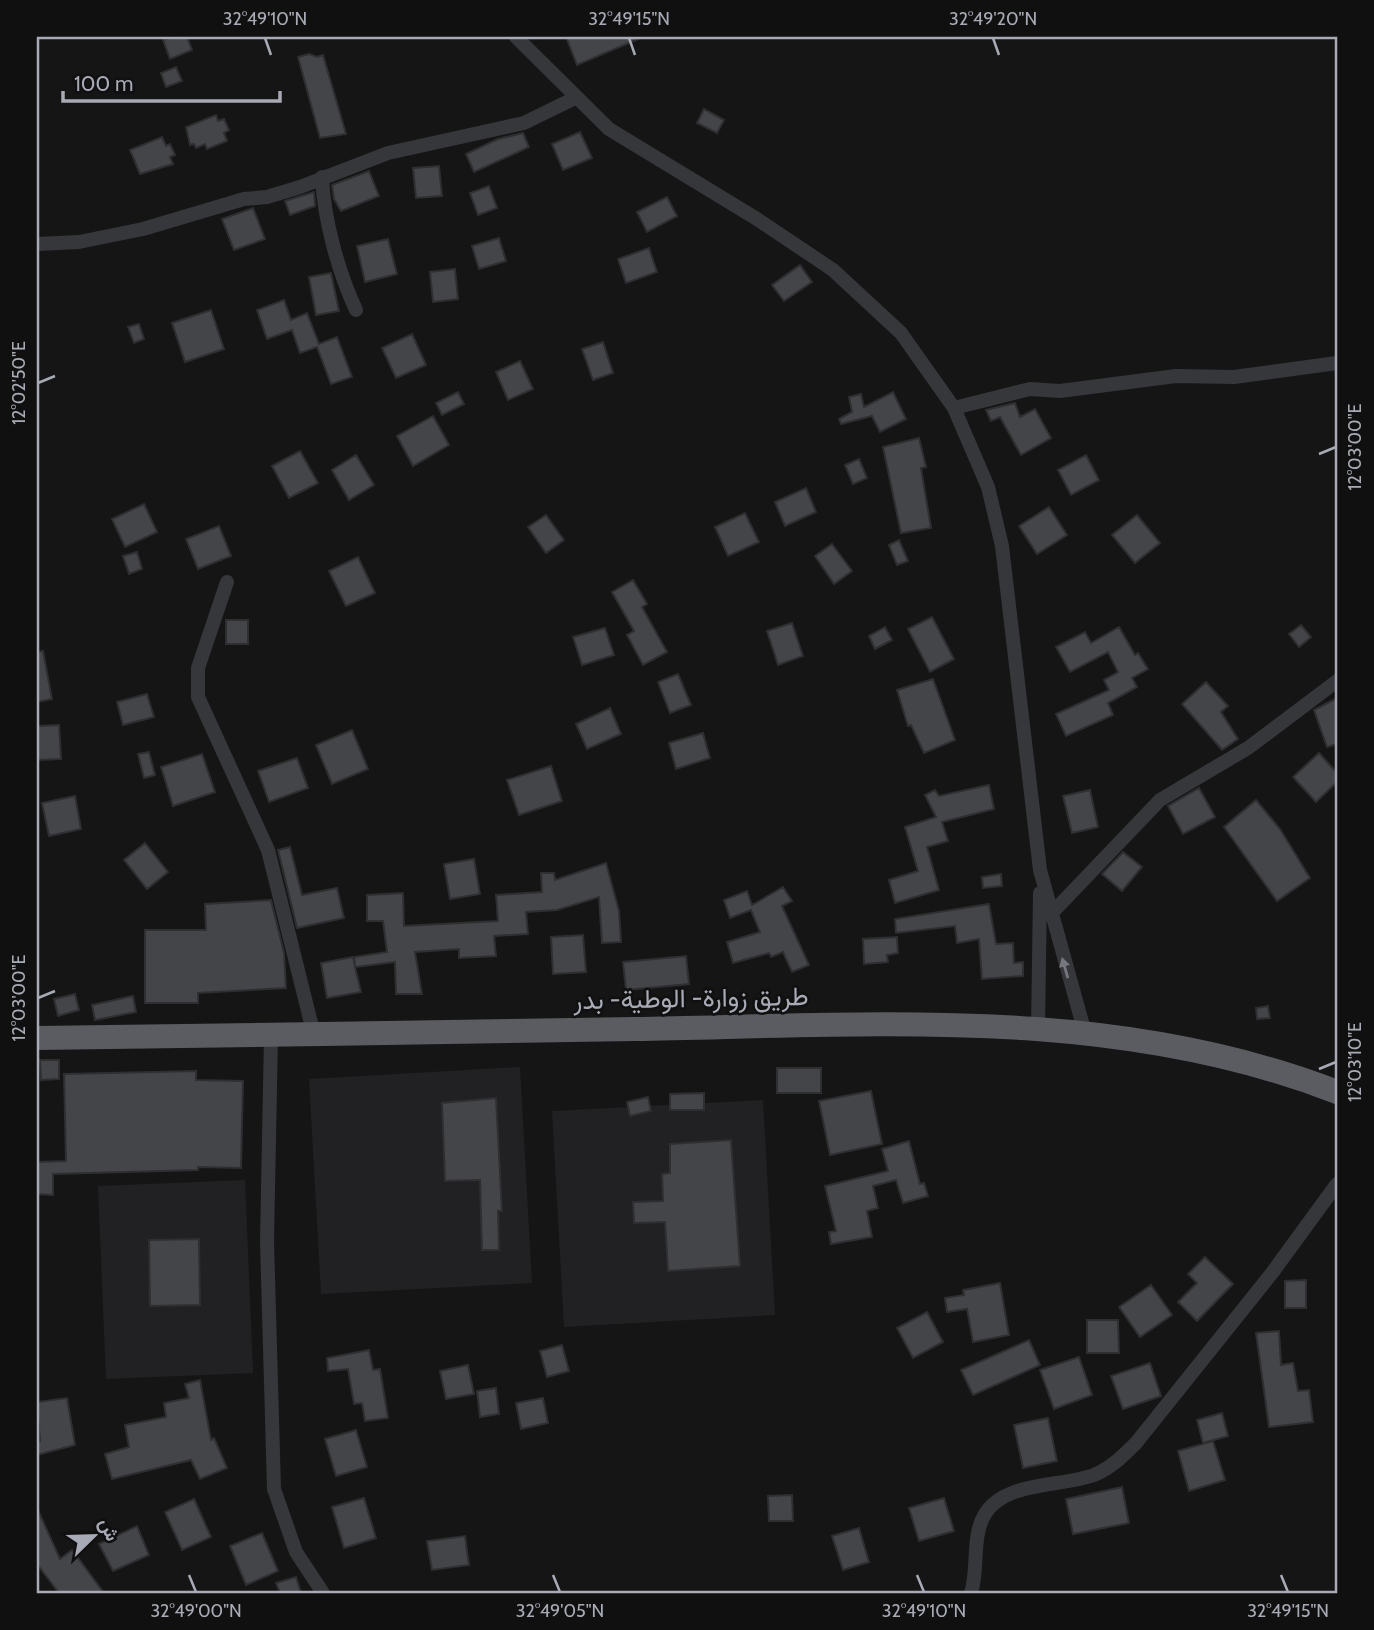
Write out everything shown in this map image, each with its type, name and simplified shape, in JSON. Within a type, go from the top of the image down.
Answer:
[{"type":"highway","name":"طريق زوارة- الوطية- بدر","points":[[37,1038],[965,1023],[1084,1033],[1213,1053],[1290,1074],[1337,1092]]},
{"type":"street","points":[[516,37],[609,129],[757,219],[833,270],[901,333],[954,408],[988,487],[1002,546],[1040,870],[1084,1033]]},
{"type":"street","points":[[37,244],[79,242],[143,229],[244,199],[289,191],[388,153],[524,123],[575,98]]},
{"type":"street","points":[[322,177],[326,212],[356,310]]},
{"type":"street","points":[[954,408],[1030,389],[1060,391],[1176,376],[1234,377],[1337,363]]},
{"type":"street","points":[[227,582],[198,668],[198,697],[268,850],[313,1035]]},
{"type":"street","points":[[1050,915],[1160,800],[1248,748],[1337,681]]},
{"type":"street","points":[[1038,1029],[1040,870]]},
{"type":"street","points":[[271,1036],[267,1241],[274,1489],[296,1552],[323,1593]]},
{"type":"street","points":[[971,1593],[979,1529],[990,1508],[1014,1493],[1094,1475],[1116,1463],[1136,1443],[1272,1273],[1337,1185]]},
{"type":"shaded area","points":[[520,1067],[532,1283],[321,1294],[309,1079]]},
{"type":"shaded area","points":[[763,1100],[775,1315],[564,1327],[552,1111]]},
{"type":"shaded area","points":[[245,1180],[253,1373],[106,1379],[98,1186]]},
{"type":"building","points":[[187,37],[192,50],[170,59],[163,40]]},
{"type":"building","points":[[566,37],[643,37],[577,65]]},
{"type":"building","points":[[309,54],[317,57],[323,55],[346,134],[320,138],[298,57]]},
{"type":"building","points":[[176,67],[182,81],[166,87],[161,73]]},
{"type":"building","points":[[704,109],[724,120],[717,133],[697,123]]},
{"type":"building","points":[[216,115],[218,121],[224,119],[229,130],[224,133],[227,141],[207,149],[205,144],[196,148],[194,144],[190,145],[186,127]]},
{"type":"building","points":[[580,132],[592,158],[563,170],[552,144]]},
{"type":"building","points":[[523,133],[529,147],[474,172],[466,154],[498,139]]},
{"type":"building","points":[[162,137],[166,146],[170,144],[175,155],[170,157],[173,164],[140,174],[130,150]]},
{"type":"building","points":[[439,166],[442,196],[416,198],[413,168]]},
{"type":"building","points":[[369,171],[379,196],[341,211],[334,199],[332,185]]},
{"type":"building","points":[[489,186],[497,208],[478,215],[470,193]]},
{"type":"building","points":[[314,192],[315,206],[290,215],[285,201]]},
{"type":"building","points":[[667,197],[677,216],[647,232],[637,212]]},
{"type":"building","points":[[253,208],[265,239],[234,250],[222,219]]},
{"type":"building","points":[[499,238],[506,261],[479,269],[472,246]]},
{"type":"building","points":[[388,239],[397,274],[365,282],[357,246]]},
{"type":"building","points":[[649,248],[657,272],[626,283],[618,259]]},
{"type":"building","points":[[800,265],[812,282],[784,301],[772,285]]},
{"type":"building","points":[[455,269],[458,299],[433,302],[430,272]]},
{"type":"building","points":[[331,273],[339,311],[316,315],[309,277]]},
{"type":"building","points":[[284,300],[291,320],[307,313],[319,344],[337,337],[352,377],[331,384],[317,347],[300,353],[292,330],[267,339],[257,310]]},
{"type":"building","points":[[211,310],[224,349],[185,362],[172,323]]},
{"type":"building","points":[[139,324],[144,339],[134,343],[128,327]]},
{"type":"building","points":[[412,334],[426,365],[396,378],[382,348]]},
{"type":"building","points":[[603,342],[613,373],[593,380],[582,349]]},
{"type":"building","points":[[520,361],[533,389],[508,400],[496,372]]},
{"type":"building","points":[[458,392],[464,404],[442,415],[436,403]]},
{"type":"building","points":[[893,392],[906,419],[880,432],[872,416],[841,424],[839,419],[852,412],[849,397],[861,394],[864,407]]},
{"type":"building","points":[[1015,403],[1020,417],[1035,409],[1051,438],[1021,455],[1000,417],[991,421],[986,410]]},
{"type":"building","points":[[433,416],[449,445],[413,466],[397,436]]},
{"type":"building","points":[[919,438],[926,467],[921,468],[931,528],[901,533],[883,447]]},
{"type":"building","points":[[300,451],[318,483],[289,498],[272,466]]},
{"type":"building","points":[[356,455],[374,485],[349,500],[332,470]]},
{"type":"building","points":[[1086,455],[1099,480],[1071,495],[1058,470]]},
{"type":"building","points":[[859,459],[867,478],[853,484],[845,465]]},
{"type":"building","points":[[806,488],[816,512],[785,526],[775,502]]},
{"type":"building","points":[[144,504],[157,532],[125,547],[112,519]]},
{"type":"building","points":[[1049,507],[1067,535],[1037,554],[1019,526]]},
{"type":"building","points":[[745,513],[759,542],[728,556],[715,527]]},
{"type":"building","points":[[546,515],[564,540],[546,553],[528,527]]},
{"type":"building","points":[[1137,515],[1160,543],[1135,563],[1112,535]]},
{"type":"building","points":[[219,526],[231,556],[198,569],[186,539]]},
{"type":"building","points":[[899,540],[908,561],[897,565],[889,545]]},
{"type":"building","points":[[832,544],[852,571],[834,584],[815,556]]},
{"type":"building","points":[[137,552],[142,569],[129,574],[123,556]]},
{"type":"building","points":[[358,557],[375,593],[346,606],[329,571]]},
{"type":"building","points":[[633,580],[647,604],[642,607],[667,652],[643,665],[627,635],[634,631],[612,592]]},
{"type":"building","points":[[932,617],[954,659],[930,672],[908,629]]},
{"type":"building","points":[[226,620],[248,620],[248,644],[226,644]]},
{"type":"building","points":[[792,623],[803,656],[778,665],[767,631]]},
{"type":"building","points":[[1301,625],[1311,637],[1299,647],[1289,634]]},
{"type":"building","points":[[885,627],[892,640],[875,649],[869,636]]},
{"type":"building","points":[[1119,627],[1135,655],[1138,653],[1148,669],[1132,678],[1137,687],[1108,703],[1113,715],[1066,736],[1056,714],[1109,690],[1104,680],[1118,672],[1108,652],[1070,672],[1056,647],[1085,632],[1091,643]]},
{"type":"building","points":[[605,628],[614,655],[582,665],[573,637]]},
{"type":"building","points":[[43,651],[52,699],[37,702],[37,652]]},
{"type":"building","points":[[678,674],[691,705],[670,713],[658,682]]},
{"type":"building","points":[[933,679],[955,740],[924,753],[911,725],[908,726],[897,690]]},
{"type":"building","points":[[1206,682],[1228,706],[1221,712],[1238,739],[1222,750],[1182,704]]},
{"type":"building","points":[[147,694],[154,717],[123,725],[117,702]]},
{"type":"building","points":[[1337,698],[1337,744],[1327,747],[1314,710]]},
{"type":"building","points":[[610,708],[621,734],[587,749],[576,724]]},
{"type":"building","points":[[59,725],[61,759],[37,760],[37,726]]},
{"type":"building","points":[[352,730],[368,769],[332,784],[316,745]]},
{"type":"building","points":[[703,733],[710,758],[676,769],[669,743]]},
{"type":"building","points":[[149,752],[155,775],[144,778],[138,754]]},
{"type":"building","points":[[1319,753],[1337,773],[1337,782],[1316,802],[1293,777]]},
{"type":"building","points":[[202,754],[215,792],[173,806],[161,767]]},
{"type":"building","points":[[297,758],[308,788],[269,802],[258,771]]},
{"type":"building","points":[[551,766],[562,801],[519,815],[507,780]]},
{"type":"building","points":[[989,785],[994,809],[942,822],[948,841],[927,847],[939,890],[895,903],[889,880],[918,871],[905,827],[936,817],[925,795],[935,790],[939,796]]},
{"type":"building","points":[[1199,788],[1215,817],[1183,834],[1168,806]]},
{"type":"building","points":[[1090,790],[1098,827],[1072,833],[1063,796]]},
{"type":"building","points":[[75,796],[81,829],[49,836],[42,803]]},
{"type":"building","points":[[1256,800],[1280,829],[1310,878],[1277,901],[1224,827]]},
{"type":"building","points":[[145,843],[168,872],[147,889],[124,860]]},
{"type":"building","points":[[290,847],[302,895],[337,888],[344,918],[297,928],[278,850]]},
{"type":"building","points":[[1123,852],[1142,867],[1122,891],[1102,874]]},
{"type":"building","points":[[474,859],[480,894],[450,899],[444,864]]},
{"type":"building","points":[[606,863],[619,911],[621,942],[602,943],[599,897],[557,910],[526,912],[528,934],[494,936],[496,956],[459,958],[459,949],[415,952],[422,994],[396,994],[395,962],[355,967],[361,992],[327,998],[321,963],[353,957],[355,966],[354,957],[387,952],[383,921],[367,921],[367,895],[403,893],[404,926],[498,921],[496,895],[542,892],[541,873],[554,873],[555,880]]},
{"type":"building","points":[[1001,874],[1002,886],[983,888],[982,877]]},
{"type":"building","points":[[783,887],[792,901],[782,906],[809,965],[792,972],[783,952],[771,957],[769,953],[733,963],[727,942],[760,932],[751,910],[730,918],[724,900],[747,891],[752,905]]},
{"type":"building","points":[[271,900],[284,953],[286,988],[198,993],[198,1003],[145,1003],[145,930],[206,930],[205,904]]},
{"type":"building","points":[[989,904],[996,944],[1013,943],[1014,963],[1023,962],[1023,976],[982,979],[979,939],[957,943],[955,926],[896,933],[895,919]]},
{"type":"building","points":[[583,935],[586,972],[553,974],[551,937]]},
{"type":"building","points":[[897,937],[898,953],[887,955],[888,962],[864,964],[863,939]]},
{"type":"building","points":[[686,956],[689,984],[626,990],[623,962]]},
{"type":"building","points":[[75,994],[79,1010],[58,1016],[54,999]]},
{"type":"building","points":[[133,996],[136,1012],[95,1020],[92,1005]]},
{"type":"building","points":[[1268,1006],[1270,1018],[1257,1019],[1256,1008]]},
{"type":"building","points":[[40,1060],[59,1060],[59,1079],[41,1080]]},
{"type":"building","points":[[777,1068],[821,1068],[821,1093],[777,1093]]},
{"type":"building","points":[[196,1071],[196,1080],[243,1081],[241,1168],[198,1167],[198,1170],[53,1174],[53,1195],[37,1194],[37,1162],[66,1161],[64,1074]]},
{"type":"building","points":[[871,1091],[882,1144],[830,1155],[819,1101]]},
{"type":"building","points":[[704,1093],[704,1110],[670,1110],[670,1094]]},
{"type":"building","points":[[648,1097],[651,1111],[630,1116],[627,1102]]},
{"type":"building","points":[[496,1098],[502,1211],[498,1211],[499,1250],[482,1250],[480,1180],[445,1181],[442,1103]]},
{"type":"building","points":[[731,1140],[740,1266],[668,1271],[665,1222],[634,1223],[633,1202],[663,1201],[662,1174],[670,1173],[670,1144]]},
{"type":"building","points":[[909,1141],[920,1184],[924,1183],[928,1196],[903,1203],[896,1180],[873,1186],[878,1208],[867,1211],[872,1237],[831,1244],[829,1232],[836,1231],[825,1186],[888,1171],[882,1149]]},
{"type":"building","points":[[199,1239],[200,1305],[150,1306],[149,1240]]},
{"type":"building","points":[[1205,1257],[1233,1284],[1197,1321],[1178,1302],[1197,1283],[1188,1274]]},
{"type":"building","points":[[1306,1280],[1306,1308],[1285,1308],[1285,1281]]},
{"type":"building","points":[[1000,1283],[1009,1335],[973,1342],[967,1309],[947,1312],[945,1298],[964,1295],[963,1290]]},
{"type":"building","points":[[1151,1285],[1172,1315],[1140,1337],[1119,1307]]},
{"type":"building","points":[[927,1312],[943,1342],[913,1358],[897,1328]]},
{"type":"building","points":[[1087,1320],[1118,1320],[1119,1353],[1087,1353]]},
{"type":"building","points":[[1279,1331],[1281,1365],[1293,1363],[1298,1391],[1309,1390],[1313,1422],[1269,1427],[1256,1333]]},
{"type":"building","points":[[1029,1340],[1040,1365],[973,1395],[961,1370]]},
{"type":"building","points":[[562,1345],[569,1371],[547,1377],[540,1351]]},
{"type":"building","points":[[369,1350],[373,1370],[380,1369],[388,1418],[365,1421],[362,1403],[354,1404],[348,1369],[328,1371],[327,1358]]},
{"type":"building","points":[[1079,1357],[1092,1395],[1054,1409],[1040,1370]]},
{"type":"building","points":[[1150,1363],[1161,1396],[1123,1409],[1111,1376]]},
{"type":"building","points":[[468,1365],[474,1394],[446,1399],[440,1371]]},
{"type":"building","points":[[200,1380],[211,1440],[214,1438],[227,1468],[200,1479],[191,1460],[112,1479],[105,1454],[129,1447],[125,1425],[166,1417],[164,1403],[189,1398],[185,1384]]},
{"type":"building","points":[[496,1388],[499,1414],[480,1417],[477,1391]]},
{"type":"building","points":[[67,1398],[75,1445],[37,1455],[37,1443],[40,1441],[37,1402]]},
{"type":"building","points":[[543,1398],[548,1423],[521,1429],[516,1403]]},
{"type":"building","points":[[1222,1413],[1228,1436],[1203,1443],[1197,1420]]},
{"type":"building","points":[[1048,1418],[1057,1461],[1023,1468],[1014,1425]]},
{"type":"building","points":[[356,1430],[367,1467],[336,1476],[325,1439]]},
{"type":"building","points":[[1213,1441],[1225,1480],[1189,1491],[1178,1451]]},
{"type":"building","points":[[1122,1487],[1129,1523],[1073,1534],[1066,1499]]},
{"type":"building","points":[[792,1495],[793,1521],[769,1521],[768,1496]]},
{"type":"building","points":[[364,1498],[376,1538],[344,1548],[332,1507]]},
{"type":"building","points":[[944,1498],[954,1531],[919,1541],[909,1508]]},
{"type":"building","points":[[194,1499],[211,1537],[182,1550],[165,1512]]},
{"type":"building","points":[[37,1508],[60,1559],[72,1550],[104,1593],[59,1593],[37,1564]]},
{"type":"building","points":[[137,1526],[149,1555],[113,1571],[99,1544]]},
{"type":"building","points":[[859,1528],[869,1562],[843,1570],[832,1536]]},
{"type":"building","points":[[262,1533],[278,1571],[246,1585],[230,1546]]},
{"type":"building","points":[[465,1536],[469,1565],[432,1570],[427,1541]]},
{"type":"building","points":[[296,1577],[301,1593],[280,1593],[276,1583]]}]
